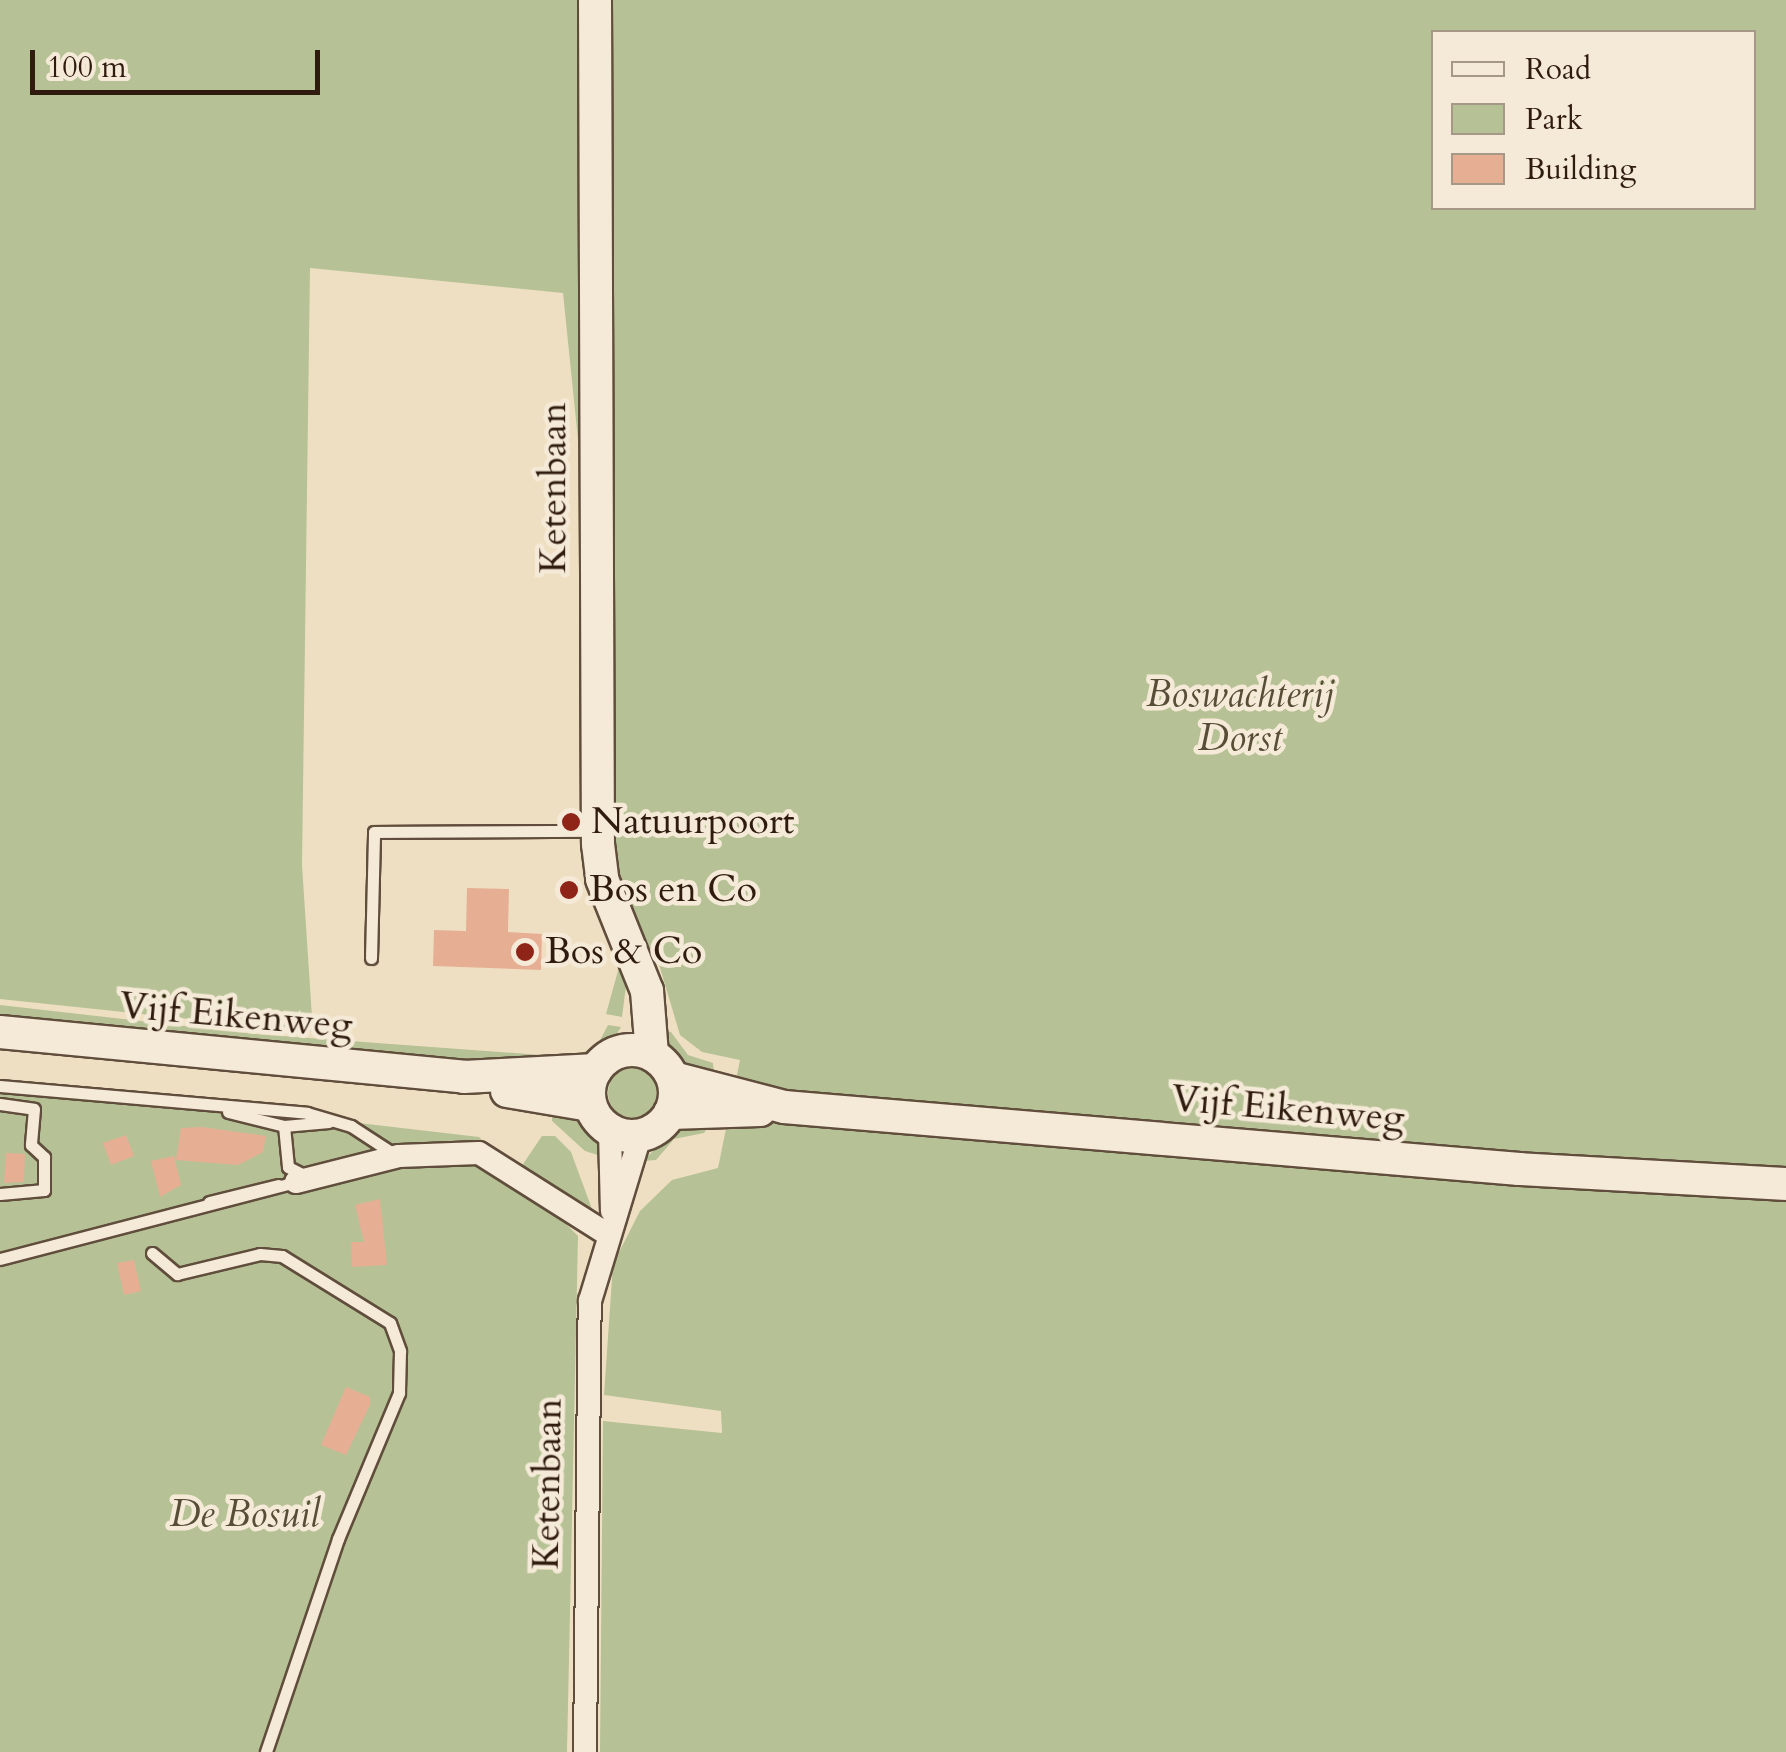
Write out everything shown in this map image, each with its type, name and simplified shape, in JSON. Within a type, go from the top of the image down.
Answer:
[{"type":"main road","name":"Ketenbaan","points":[[595,0],[598,831],[602,879],[650,1003],[649,1061],[670,1114]]},
{"type":"main road","name":"Vijf Eikenweg","points":[[0,1032],[464,1077],[596,1070]]},
{"type":"main road","points":[[649,1061],[596,1070],[614,1124],[670,1114]]},
{"type":"main road","name":"Vijf Eikenweg","points":[[649,1061],[784,1106]]},
{"type":"main road","name":"Vijf Eikenweg","points":[[464,1077],[614,1124]]},
{"type":"main road","name":"Vijf Eikenweg","points":[[670,1114],[784,1106],[1520,1169],[1786,1184]]},
{"type":"street","name":"Ketenbaan","points":[[584,1752],[590,1302],[609,1227],[614,1124]]},
{"type":"street","points":[[305,1181],[399,1156],[478,1152],[609,1227]]},
{"type":"lane","points":[[371,958],[374,832],[598,831]]},
{"type":"lane","points":[[0,1086],[220,1109],[276,1110],[333,1121],[399,1156]]},
{"type":"lane","points":[[0,1104],[34,1109],[30,1145],[44,1157],[44,1190],[0,1194]]},
{"type":"lane","points":[[220,1109],[284,1126],[333,1121]]},
{"type":"lane","points":[[284,1126],[288,1167],[305,1181]]},
{"type":"lane","points":[[0,1259],[196,1208],[245,1189],[305,1181]]},
{"type":"lane","points":[[152,1253],[177,1274],[260,1254],[282,1256],[390,1323],[400,1352],[399,1393],[338,1539],[266,1752]]},
{"type":"green space","name":"Boswachterij Dorst","points":[[0,0],[1786,0],[1786,1752],[600,1752],[603,1421],[722,1433],[721,1411],[604,1395],[613,1264],[640,1211],[672,1180],[718,1168],[740,1060],[702,1052],[680,1035],[658,961],[635,939],[610,872],[596,616],[563,293],[310,268],[302,865],[313,1032],[0,999]]},
{"type":"green space","points":[[621,960],[626,986],[622,1017],[606,1014]]},
{"type":"green space","points":[[0,1005],[255,1034],[542,1055],[541,1067],[0,1022]]},
{"type":"green space","points":[[608,1025],[621,1027],[610,1045],[588,1061],[577,1056],[598,1044]]},
{"type":"green space","points":[[659,1030],[671,1032],[688,1055],[713,1063],[715,1084],[685,1074]]},
{"type":"green space","points":[[633,1068],[651,1075],[658,1093],[651,1111],[633,1118],[615,1111],[608,1093],[615,1075]]},
{"type":"green space","name":"De Bosuil","points":[[0,1081],[479,1137],[578,1236],[567,1752],[0,1752]]},
{"type":"green space","points":[[552,1104],[581,1114],[604,1157],[585,1151],[552,1121]]},
{"type":"green space","points":[[711,1123],[704,1133],[674,1139],[656,1160],[643,1161],[677,1127]]},
{"type":"green space","points":[[542,1136],[555,1136],[571,1152],[592,1209],[585,1212],[521,1167]]},
{"type":"building","points":[[467,888],[509,889],[508,932],[542,934],[541,970],[433,966],[434,930],[466,931]]},
{"type":"building","points":[[181,1128],[266,1136],[263,1152],[238,1165],[176,1160]]},
{"type":"building","points":[[126,1135],[134,1156],[111,1165],[103,1143]]},
{"type":"building","points":[[6,1153],[25,1154],[24,1182],[4,1183]]},
{"type":"building","points":[[174,1156],[181,1185],[160,1197],[151,1161]]},
{"type":"building","points":[[380,1199],[387,1265],[352,1267],[351,1242],[364,1242],[355,1205]]},
{"type":"building","points":[[134,1260],[141,1291],[124,1295],[117,1263]]},
{"type":"building","points":[[346,1387],[370,1397],[370,1405],[346,1455],[321,1445]]},
{"type":"place","name":"Natuurpoort","points":[[571,822]]},
{"type":"place","name":"Bos en Co","points":[[569,890]]},
{"type":"place","name":"Bos & Co","points":[[525,952]]}]
